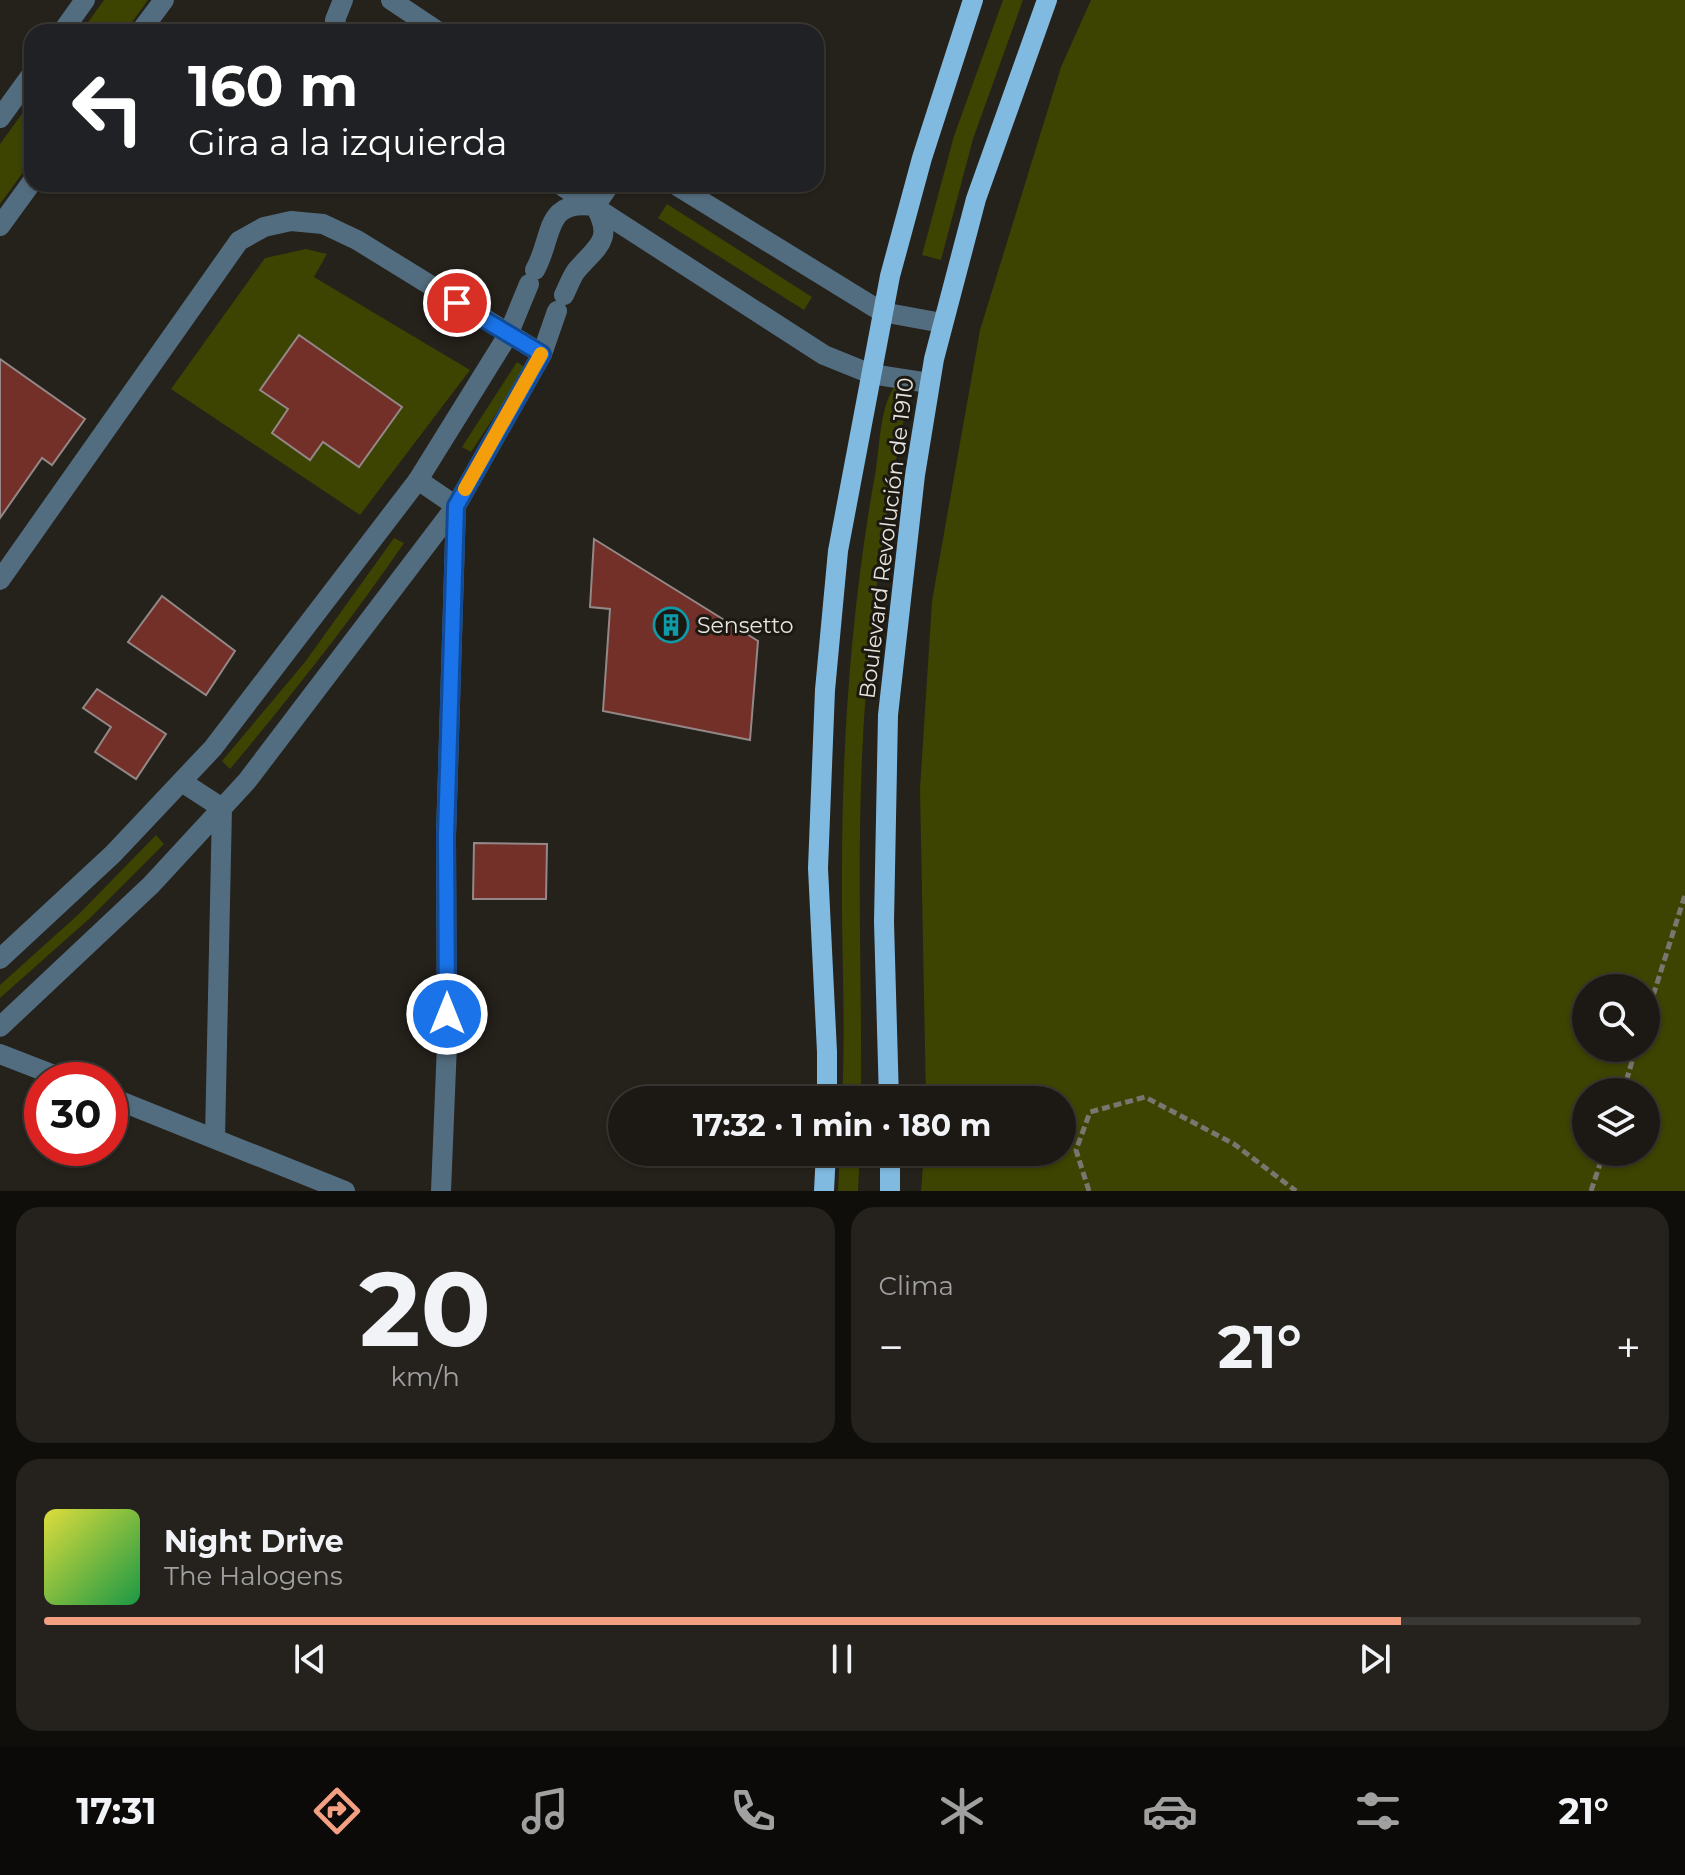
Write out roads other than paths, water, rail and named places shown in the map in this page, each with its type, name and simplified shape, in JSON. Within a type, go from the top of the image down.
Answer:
[{"type":"main road","name":"Boulevard Revolución de 1910","points":[[827,1086],[818,868],[825,690],[838,551],[882,312],[922,158],[973,0]]},
{"type":"main road","name":"Boulevard Revolución de 1910","points":[[889,1086],[884,922],[888,715],[897,618],[929,383],[976,199],[1047,0]]},
{"type":"main road","points":[[824,1191],[825,1166]]},
{"type":"main road","points":[[890,1166],[890,1191]]},
{"type":"street","points":[[68,24],[85,0]]},
{"type":"street","points":[[146,24],[164,0]]},
{"type":"street","points":[[336,24],[343,0]]},
{"type":"street","points":[[391,0],[427,24]]},
{"type":"street","points":[[0,118],[24,85]]},
{"type":"street","points":[[0,226],[25,192]]},
{"type":"street","points":[[572,192],[824,355],[871,374],[929,383]]},
{"type":"street","points":[[595,206],[605,192]]},
{"type":"street","points":[[687,192],[882,312],[942,323]]},
{"type":"street","points":[[0,959],[113,854],[213,748],[418,480],[508,335],[546,251],[551,225],[561,208],[575,204],[595,206]]},
{"type":"street","points":[[0,1027],[151,885],[247,781],[456,506],[542,354],[575,272],[595,256],[605,235],[603,220],[595,206]]},
{"type":"street","points":[[0,580],[239,241],[264,227],[291,221],[323,224],[357,240],[542,354]]},
{"type":"street","points":[[418,480],[456,506]]},
{"type":"street","points":[[441,1191],[447,1044],[446,836],[456,506]]},
{"type":"street","points":[[182,782],[222,808]]},
{"type":"street","points":[[215,1138],[222,808]]},
{"type":"street","points":[[0,1054],[24,1063]]},
{"type":"street","points":[[128,1104],[345,1191]]},
{"type":"place","name":"Sensetto","points":[[671,625]]}]
